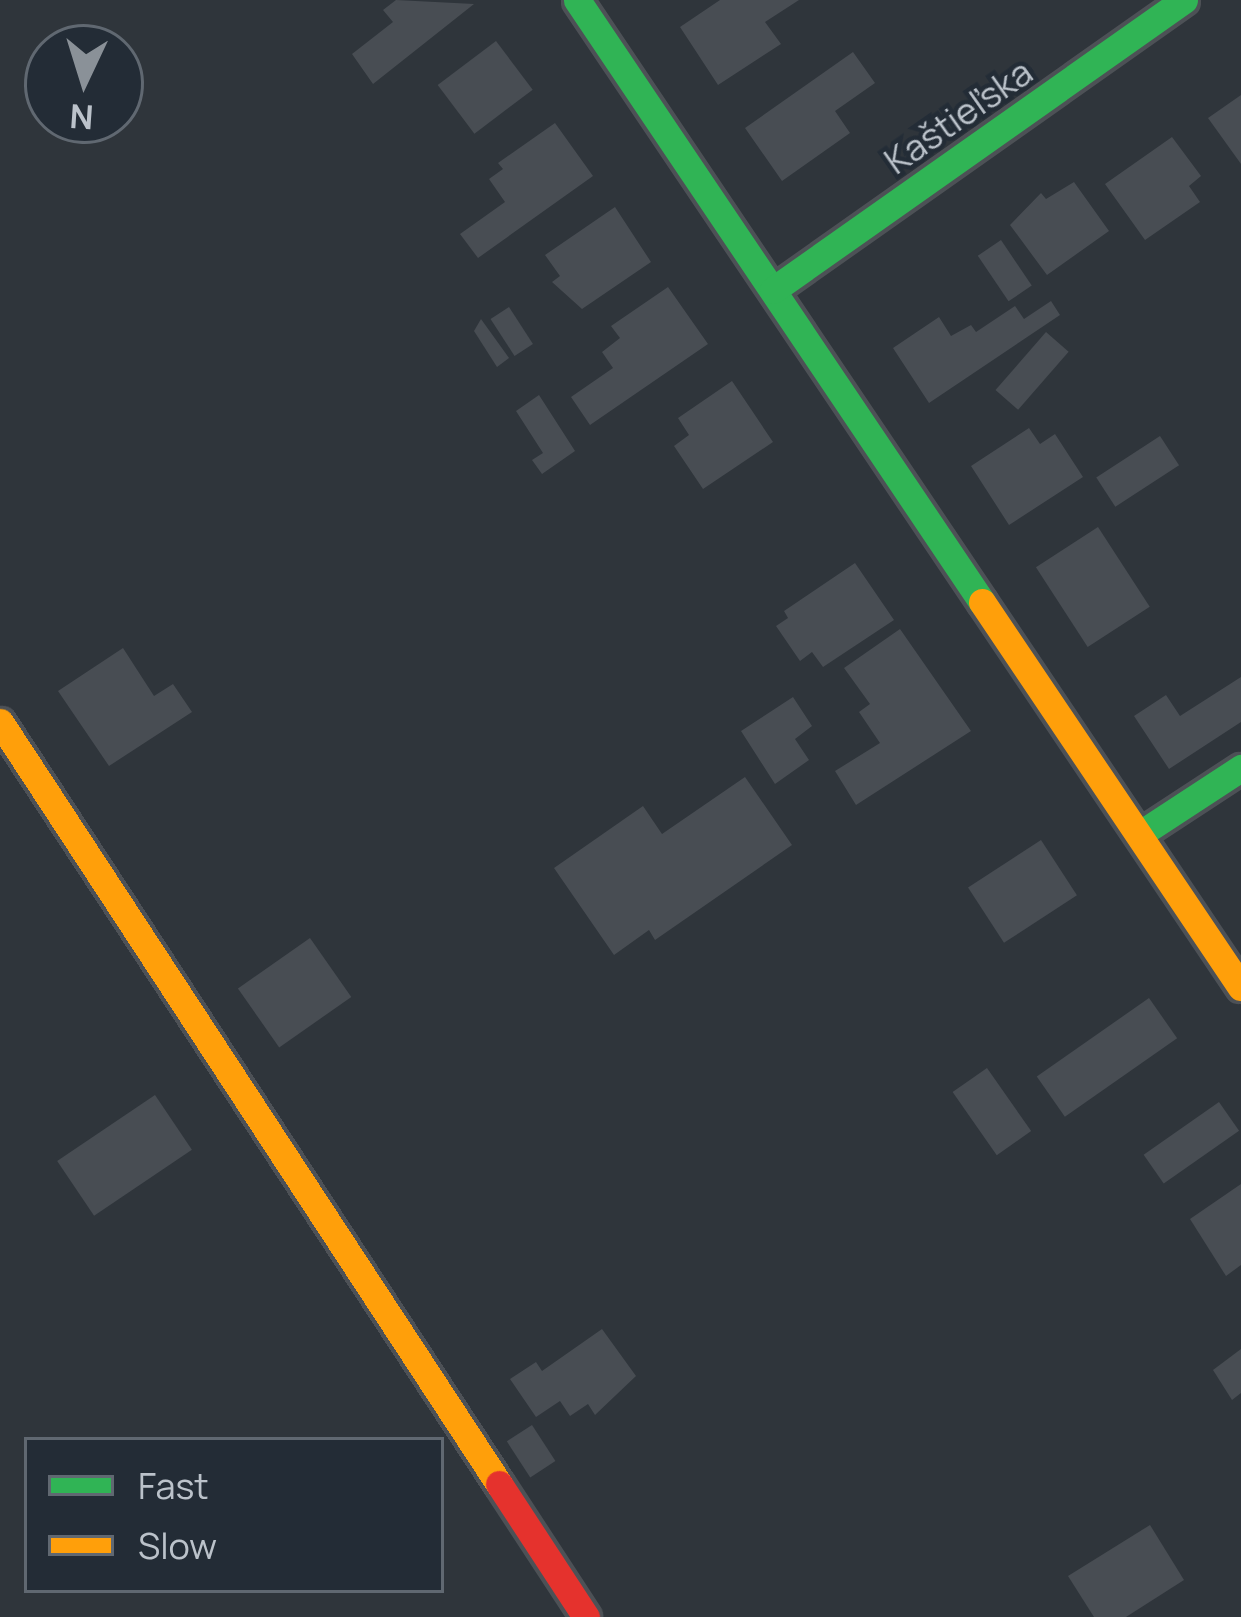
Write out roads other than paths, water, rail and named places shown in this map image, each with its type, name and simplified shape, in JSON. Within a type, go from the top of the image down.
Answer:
[{"type":"street","points":[[577,0],[1241,987]]},
{"type":"street","name":"Kaštieľska","points":[[773,290],[1184,0]]},
{"type":"street","points":[[0,722],[586,1617]]},
{"type":"street","points":[[1140,834],[1241,767]]}]
